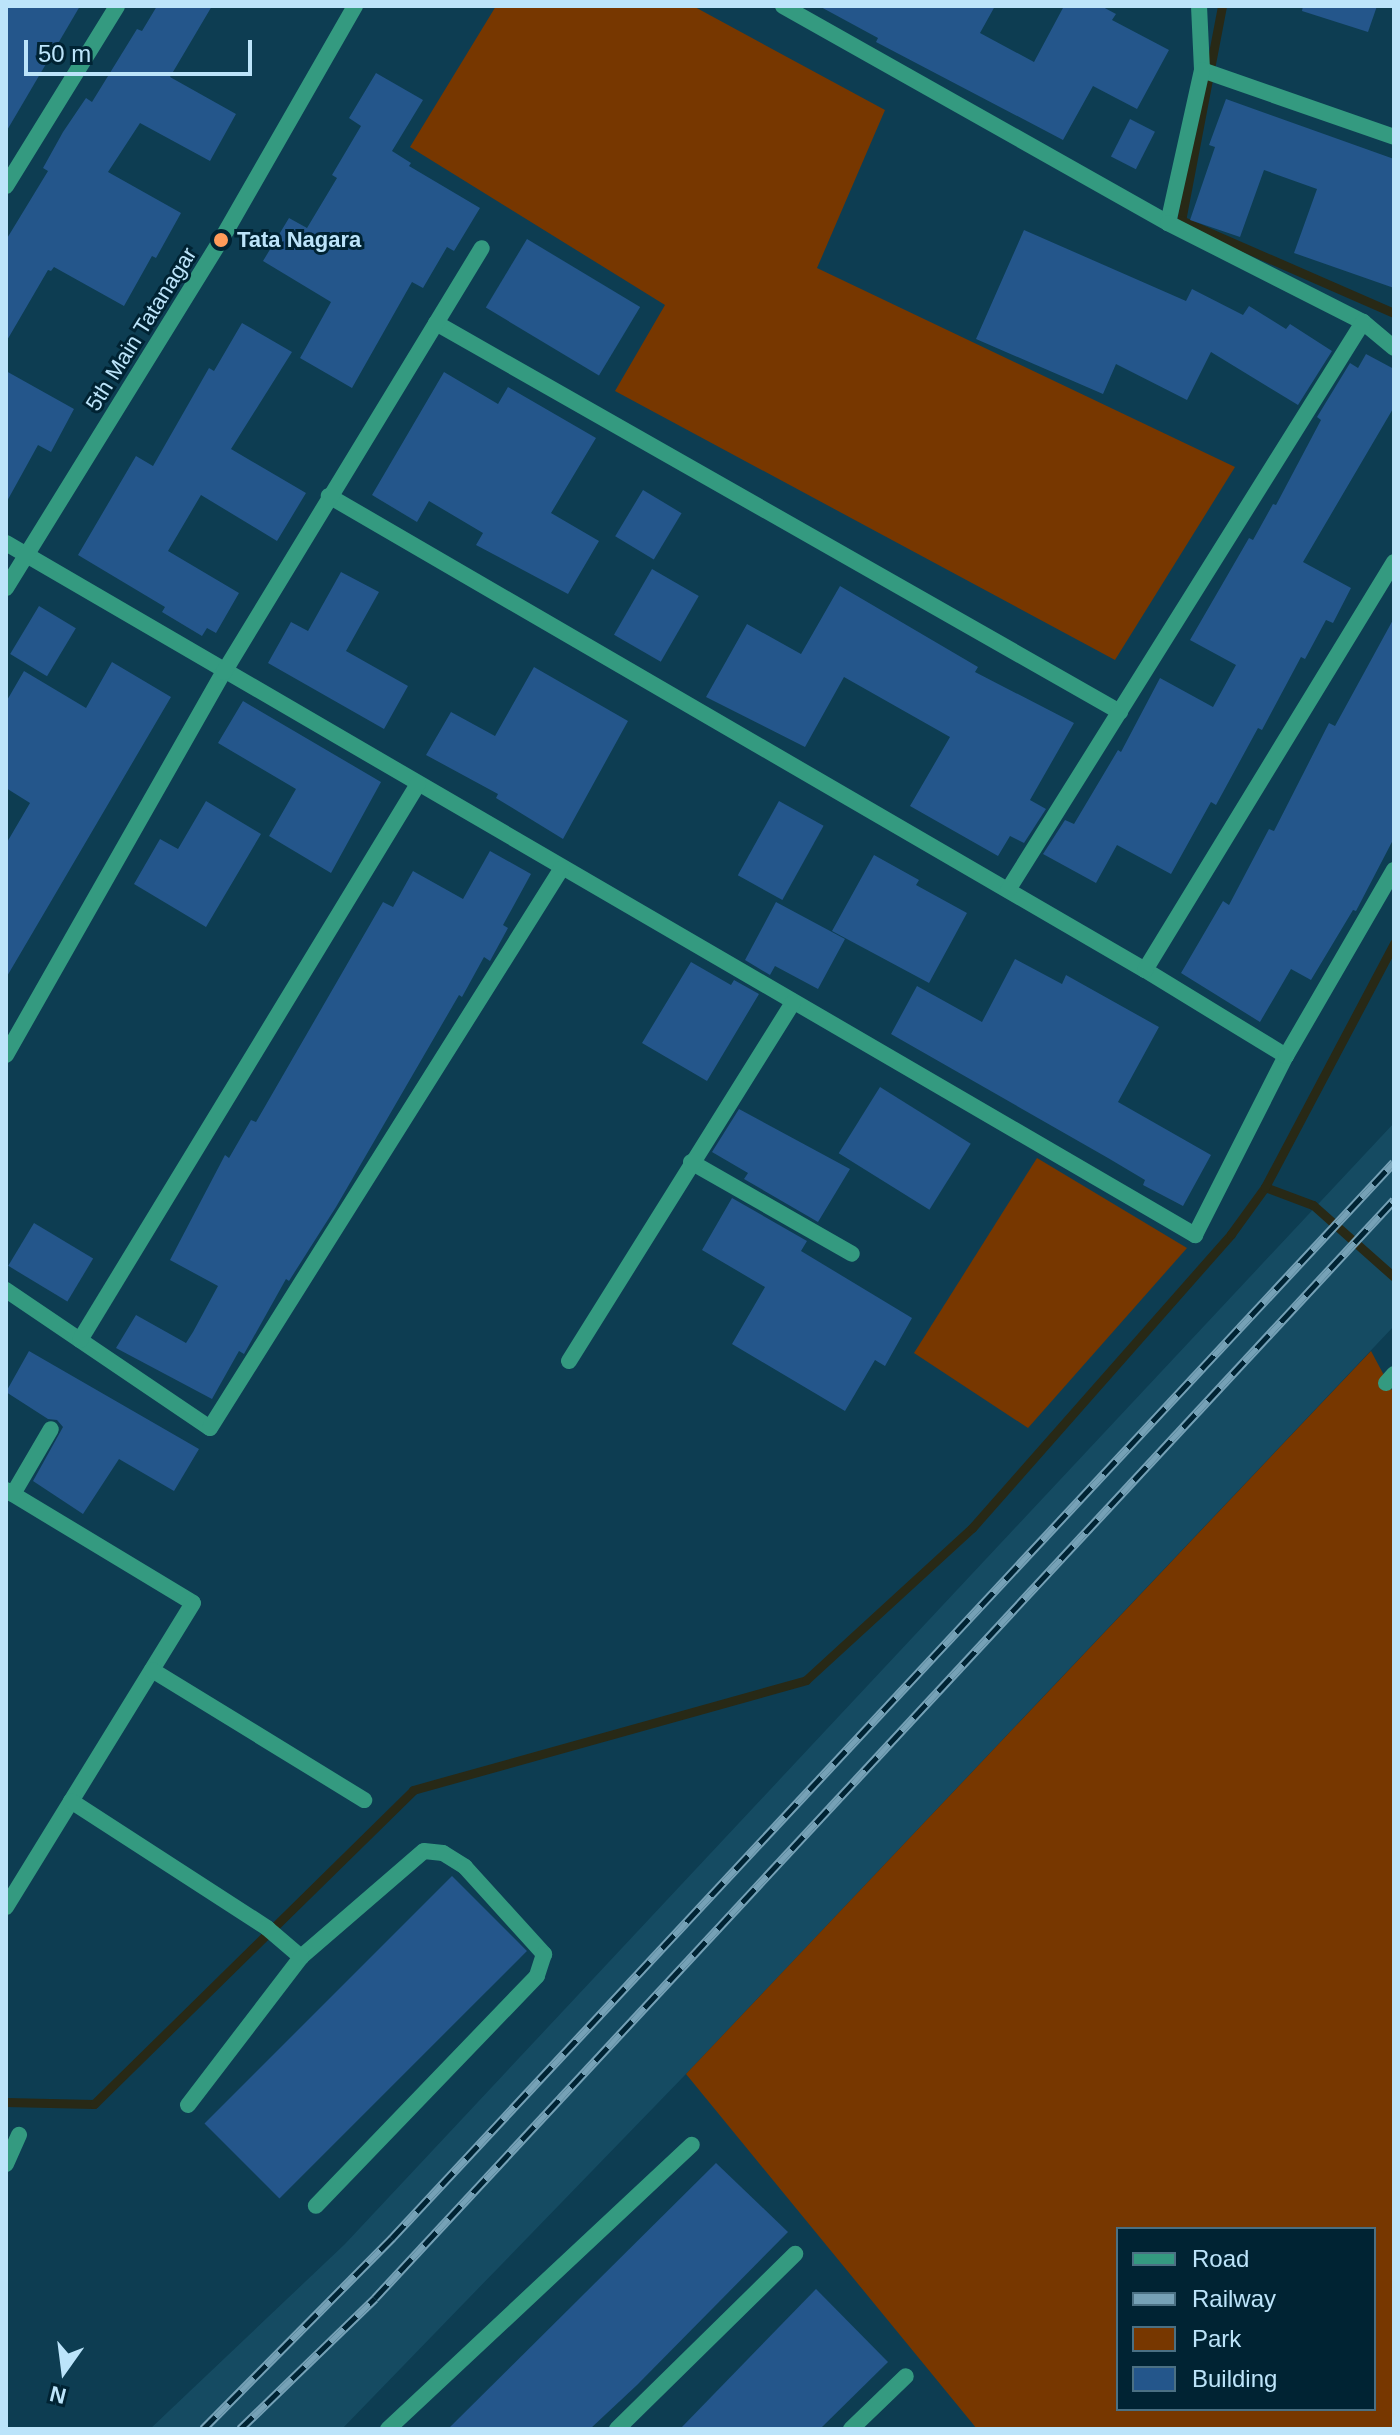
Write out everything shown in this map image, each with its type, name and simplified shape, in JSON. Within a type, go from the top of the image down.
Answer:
[{"type":"street","points":[[6,186],[117,6]]},
{"type":"street","name":"5th Main Tatanagar","points":[[6,588],[221,240],[355,6]]},
{"type":"street","points":[[783,6],[1168,223],[1363,322],[1394,348]]},
{"type":"street","points":[[1168,223],[1202,70],[1199,6]]},
{"type":"street","points":[[1202,70],[1394,137]]},
{"type":"street","points":[[6,1055],[224,672],[482,248]]},
{"type":"street","points":[[1008,890],[1363,322]]},
{"type":"street","points":[[436,323],[1120,712]]},
{"type":"street","points":[[329,496],[1145,970],[1286,1056]]},
{"type":"street","points":[[6,543],[1195,1235],[1286,1056],[1394,870]]},
{"type":"street","points":[[1145,970],[1394,562]]},
{"type":"street","points":[[80,1340],[418,784]]},
{"type":"street","points":[[6,1290],[210,1428],[562,868]]},
{"type":"street","points":[[569,1361],[793,1002]]},
{"type":"street","points":[[691,1162],[852,1254]]},
{"type":"street","points":[[6,1907],[193,1603],[9,1492],[51,1429]]},
{"type":"street","points":[[152,1670],[364,1800]]},
{"type":"street","points":[[71,1801],[271,1932],[301,1957]]},
{"type":"street","points":[[188,2105],[301,1957],[424,1851],[443,1853],[465,1867],[544,1954],[537,1976],[316,2206]]},
{"type":"street","points":[[6,2164],[19,2135]]},
{"type":"street","points":[[388,2429],[692,2145]]},
{"type":"street","points":[[617,2429],[795,2254]]},
{"type":"street","points":[[851,2429],[906,2376]]},
{"type":"shaded area","points":[[1394,1123],[1394,1326],[686,2074],[342,2429],[150,2429],[345,2244]]},
{"type":"green space","points":[[496,6],[693,6],[885,110],[817,268],[1235,467],[1115,660],[615,391],[665,305],[410,147]]},
{"type":"green space","points":[[1037,1158],[1187,1248],[1028,1428],[914,1353]]},
{"type":"green space","points":[[1371,1351],[1394,1394],[1394,2429],[977,2429],[686,2074]]},
{"type":"building","points":[[6,6],[80,6],[6,132]]},
{"type":"building","points":[[157,6],[212,6],[170,77],[236,114],[210,161],[140,123],[108,172],[181,213],[156,258],[152,256],[124,306],[54,267],[48,270],[6,342],[6,240],[48,171],[43,168],[63,132],[86,98],[92,102],[137,29],[142,31]]},
{"type":"building","points":[[819,6],[995,6],[980,33],[1034,62],[1064,6],[1101,6],[1116,14],[1112,20],[1169,50],[1137,109],[1093,86],[1063,140],[876,42],[878,38]]},
{"type":"building","points":[[1303,6],[1377,6],[1368,32],[1302,11]]},
{"type":"building","points":[[376,73],[423,100],[392,151],[411,163],[409,166],[480,208],[454,251],[447,247],[423,288],[412,282],[352,388],[300,358],[331,302],[263,261],[289,218],[307,228],[337,178],[332,175],[361,126],[349,118]]},
{"type":"building","points":[[1226,99],[1394,159],[1394,288],[1294,253],[1317,189],[1264,170],[1240,237],[1190,220],[1215,147],[1209,145]]},
{"type":"building","points":[[1130,119],[1155,132],[1136,169],[1111,156]]},
{"type":"building","points":[[1024,230],[1186,301],[1192,289],[1243,315],[1249,306],[1286,329],[1290,324],[1332,351],[1298,405],[1211,352],[1187,400],[1116,364],[1103,394],[976,339]]},
{"type":"building","points":[[527,239],[640,307],[599,376],[486,308]]},
{"type":"building","points":[[242,323],[292,352],[231,449],[306,493],[277,541],[201,495],[168,551],[239,593],[216,633],[207,628],[202,636],[162,612],[165,607],[78,555],[136,456],[153,466],[209,368],[214,371]]},
{"type":"building","points":[[1366,354],[1394,369],[1394,407],[1303,562],[1351,588],[1333,623],[1326,620],[1305,659],[1301,657],[1262,730],[1258,728],[1216,805],[1211,802],[1171,874],[1117,845],[1096,883],[1043,854],[1065,820],[1074,824],[1118,750],[1121,752],[1160,678],[1213,707],[1236,665],[1190,640],[1249,538],[1253,540],[1273,504],[1276,505],[1321,420],[1317,417],[1350,363],[1358,368]]},
{"type":"building","points":[[6,371],[74,409],[51,452],[38,445],[6,503]]},
{"type":"building","points":[[444,372],[498,404],[508,387],[596,438],[551,513],[599,541],[568,594],[476,545],[483,533],[429,501],[417,522],[372,495]]},
{"type":"building","points":[[643,490],[682,513],[654,559],[615,536]]},
{"type":"building","points":[[652,569],[699,596],[661,662],[614,635]]},
{"type":"building","points":[[341,572],[379,592],[346,651],[408,686],[384,729],[268,663],[291,622],[308,631]]},
{"type":"building","points":[[840,586],[978,667],[975,672],[1074,723],[1030,800],[1046,809],[1024,843],[1010,836],[998,856],[910,806],[950,737],[844,677],[805,747],[706,697],[747,624],[801,654]]},
{"type":"building","points":[[39,606],[76,628],[47,676],[10,654]]},
{"type":"building","points":[[1394,618],[1394,838],[1356,911],[1353,910],[1311,980],[1291,969],[1260,1022],[1181,973],[1223,901],[1229,905],[1269,829],[1274,831],[1329,723],[1335,726]]},
{"type":"building","points":[[112,662],[171,697],[6,978],[6,844],[30,803],[6,788],[6,702],[24,671],[86,708]]},
{"type":"building","points":[[534,667],[628,721],[563,839],[496,798],[498,794],[426,755],[451,712],[495,736]]},
{"type":"building","points":[[243,701],[381,782],[331,873],[269,836],[296,789],[218,743]]},
{"type":"building","points":[[206,801],[261,834],[206,927],[134,884],[160,839],[178,849]]},
{"type":"building","points":[[779,801],[824,826],[782,900],[738,875]]},
{"type":"building","points":[[490,851],[531,874],[503,925],[508,928],[490,961],[484,957],[462,997],[459,995],[336,1207],[289,1281],[286,1279],[244,1354],[239,1351],[212,1399],[116,1348],[136,1315],[186,1343],[193,1332],[218,1286],[170,1260],[225,1155],[229,1158],[251,1120],[256,1122],[383,902],[393,907],[413,871],[463,899]]},
{"type":"building","points":[[874,855],[919,880],[916,885],[967,913],[929,983],[832,931]]},
{"type":"building","points":[[776,902],[845,939],[818,989],[775,966],[770,975],[745,960]]},
{"type":"building","points":[[1015,959],[1062,984],[1066,975],[1159,1027],[1118,1102],[1211,1155],[1183,1206],[1143,1185],[1145,1180],[1108,1158],[891,1034],[917,986],[982,1022]]},
{"type":"building","points":[[691,962],[731,985],[734,980],[759,994],[707,1081],[642,1043]]},
{"type":"building","points":[[880,1087],[971,1144],[929,1210],[839,1153]]},
{"type":"building","points":[[739,1109],[850,1169],[818,1222],[744,1179],[748,1173],[712,1152]]},
{"type":"building","points":[[732,1198],[807,1241],[801,1251],[912,1318],[885,1366],[875,1360],[845,1411],[732,1344],[765,1287],[702,1250]]},
{"type":"building","points":[[34,1223],[93,1259],[67,1301],[8,1266]]},
{"type":"building","points":[[29,1351],[199,1449],[174,1491],[119,1459],[83,1514],[33,1481],[63,1427],[57,1420],[48,1419],[6,1392]]},
{"type":"building","points":[[452,1876],[527,1951],[279,2198],[205,2123]]},
{"type":"building","points":[[716,2163],[788,2232],[637,2385],[590,2429],[448,2429]]},
{"type":"building","points":[[816,2289],[888,2362],[820,2429],[680,2429]]},
{"type":"waterway","points":[[1222,6],[1181,220],[1394,313]]},
{"type":"waterway","points":[[6,2102],[94,2104],[413,1790],[806,1680],[972,1528],[1231,1234],[1265,1187],[1394,943]]},
{"type":"waterway","points":[[1265,1187],[1313,1205],[1394,1277]]},
{"type":"railway","points":[[203,2429],[392,2238],[1394,1162]]},
{"type":"railway","points":[[240,2429],[375,2298],[1394,1200]]},
{"type":"place","name":"Tata Nagara","points":[[221,240]]}]
